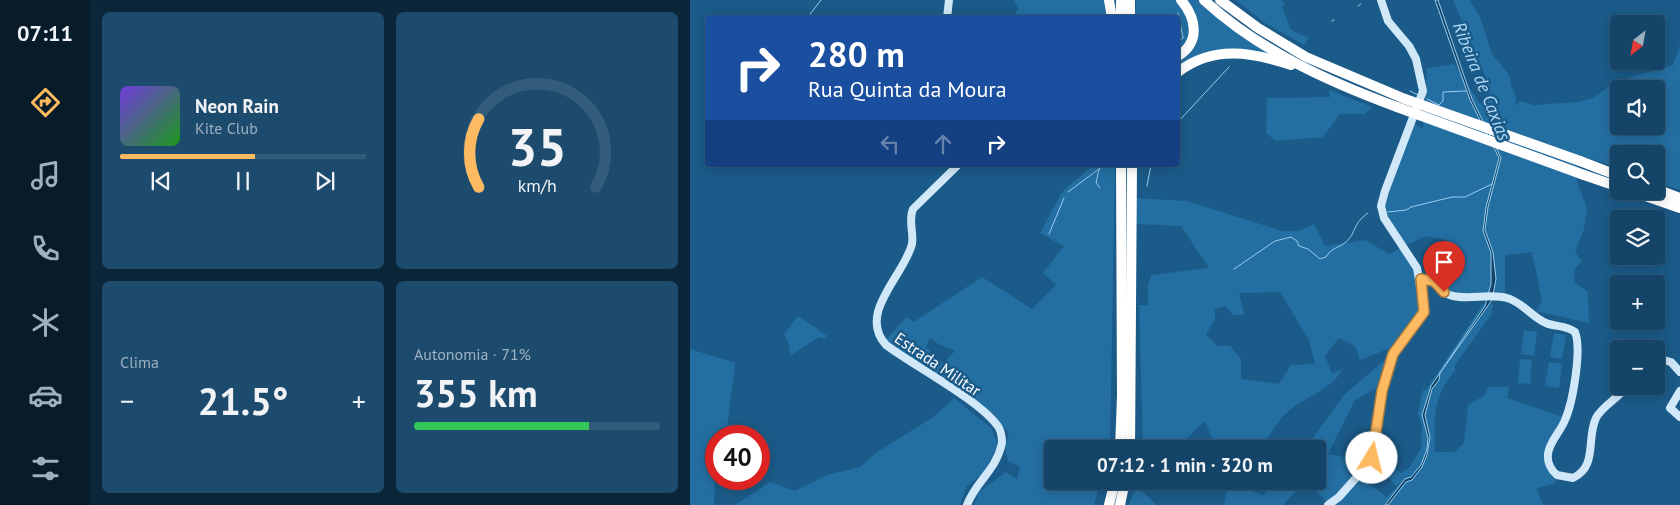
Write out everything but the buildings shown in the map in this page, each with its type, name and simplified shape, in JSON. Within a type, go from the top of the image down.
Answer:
[{"type":"highway","points":[[1109,0],[1112,15]]},
{"type":"highway","points":[[1121,0],[1127,15]]},
{"type":"highway","points":[[1128,15],[1130,0]]},
{"type":"highway","points":[[1180,55],[1187,50],[1195,37],[1194,22],[1181,0]]},
{"type":"highway","points":[[1204,0],[1252,36],[1317,74]]},
{"type":"highway","points":[[1220,0],[1258,28],[1322,65],[1405,99],[1610,173]]},
{"type":"highway","points":[[1232,0],[1258,28]]},
{"type":"highway","points":[[1180,71],[1196,60],[1228,52],[1260,55],[1317,74],[1397,107],[1610,184]]},
{"type":"highway","points":[[1121,167],[1126,193],[1130,440]]},
{"type":"highway","points":[[1126,193],[1132,167]]},
{"type":"highway","points":[[1665,192],[1680,198]]},
{"type":"highway","points":[[1657,200],[1680,208]]},
{"type":"highway","points":[[1120,440],[1126,208]]},
{"type":"highway","points":[[1109,505],[1113,490]]},
{"type":"highway","points":[[1120,505],[1123,490]]},
{"type":"street","points":[[948,15],[950,0]]},
{"type":"street","points":[[1328,505],[1338,497],[1371,461],[1382,391],[1393,354],[1424,312],[1421,279],[1413,259],[1387,225],[1381,209],[1385,191],[1422,95],[1421,75],[1409,46],[1388,20],[1380,0]]},
{"type":"street","name":"Estrada Militar","points":[[956,167],[913,209],[910,216],[911,245],[878,309],[876,324],[881,339],[886,345],[985,412],[1000,429],[1002,442],[996,460],[988,476],[975,488],[967,505]]},
{"type":"street","points":[[1421,279],[1434,281],[1444,292],[1453,296],[1498,297],[1513,300],[1543,322],[1568,328],[1576,335],[1578,348],[1570,403],[1565,420],[1548,455],[1549,463],[1557,475],[1573,478],[1584,471],[1588,463],[1596,418],[1618,395]]},
{"type":"street","points":[[1665,360],[1671,362],[1680,372]]},
{"type":"street","points":[[1680,391],[1670,408],[1680,417]]},
{"type":"shaded area","points":[[1014,0],[1106,0],[1108,15],[1014,15],[1019,8]]},
{"type":"shaded area","points":[[1136,0],[1199,0],[1274,56],[1235,50],[1213,51],[1202,54],[1180,66],[1180,15],[1135,15]]},
{"type":"shaded area","points":[[1236,0],[1281,0],[1285,4],[1282,7],[1291,30],[1309,38],[1304,45],[1265,23]]},
{"type":"shaded area","points":[[1435,0],[1438,0],[1472,99],[1501,158],[1488,207],[1485,230],[1493,252],[1496,279],[1492,300],[1440,373],[1439,380],[1432,389],[1425,415],[1430,437],[1427,455],[1422,467],[1412,480],[1406,482],[1388,505],[1385,505],[1405,479],[1411,477],[1421,465],[1427,449],[1428,438],[1422,415],[1431,386],[1485,306],[1491,284],[1491,253],[1483,231],[1486,207],[1499,158],[1470,100]]},
{"type":"shaded area","points":[[1453,0],[1469,0],[1480,17],[1492,54],[1510,76],[1511,86],[1516,96],[1516,106],[1520,101],[1534,105],[1579,102],[1593,98],[1610,87],[1610,135],[1665,135],[1665,80],[1626,80],[1656,70],[1665,70],[1665,67],[1673,65],[1680,47],[1680,190],[1665,185],[1665,145],[1610,145],[1610,165],[1579,155],[1577,182],[1587,208],[1584,229],[1575,252],[1582,261],[1574,270],[1575,283],[1588,292],[1589,323],[1536,311],[1542,301],[1532,252],[1505,255],[1505,294],[1457,293],[1449,291],[1435,277],[1446,240],[1426,236],[1404,246],[1381,209],[1412,123],[1423,128],[1427,68],[1454,64],[1480,104],[1490,95],[1495,103],[1487,89],[1487,80]]},
{"type":"shaded area","points":[[1329,90],[1372,107],[1365,114],[1340,114],[1323,137],[1276,141],[1266,133],[1267,98],[1330,97]]},
{"type":"shaded area","points":[[1091,167],[1115,167],[1110,440],[1044,440],[1044,490],[1098,490],[1094,505],[974,505],[979,492],[1006,472],[1017,479],[1020,467],[1008,461],[1005,448],[1009,432],[971,399],[884,341],[907,317],[913,322],[917,320],[982,277],[1032,309],[1056,285],[1043,273],[1064,246],[1040,233],[1062,192]],"holes":[[[930,337],[938,344],[955,351],[943,363],[929,354],[930,351],[926,348]]]},
{"type":"shaded area","points":[[1135,198],[1187,201],[1282,231],[1299,231],[1314,224],[1325,246],[1365,240],[1389,254],[1404,246],[1420,274],[1420,313],[1393,347],[1360,360],[1355,346],[1339,338],[1325,356],[1332,374],[1342,369],[1338,376],[1326,387],[1286,414],[1267,440],[1212,440],[1205,421],[1185,440],[1143,440],[1139,305],[1148,305],[1148,286],[1151,275],[1209,268],[1181,226],[1136,224]],"holes":[[[1280,292],[1309,340],[1315,364],[1291,365],[1279,384],[1241,379],[1241,359],[1230,346],[1217,346],[1206,334],[1215,320],[1215,309],[1225,306],[1234,315],[1244,315],[1239,293]]]},
{"type":"shaded area","points":[[1483,304],[1493,305],[1491,315],[1455,365],[1455,371],[1447,381],[1438,400],[1434,430],[1435,452],[1454,452],[1464,443],[1468,405],[1484,396],[1488,387],[1509,387],[1507,398],[1563,417],[1549,440],[1545,455],[1550,470],[1557,478],[1554,484],[1536,488],[1543,505],[1330,505],[1315,490],[1326,490],[1326,440],[1312,440],[1344,395],[1386,359],[1387,363],[1377,388],[1355,400],[1328,454],[1359,460],[1347,472],[1358,482],[1366,482],[1387,497],[1397,487],[1384,473],[1383,466],[1387,463],[1401,473],[1410,467],[1421,448],[1422,426],[1418,413],[1423,390],[1426,390]]},
{"type":"shaded area","points":[[797,317],[800,317],[827,336],[823,339],[819,337],[790,356],[789,344],[784,334]]},
{"type":"shaded area","points":[[1524,330],[1537,332],[1534,356],[1521,354]]},
{"type":"shaded area","points":[[1554,333],[1566,335],[1562,359],[1550,357]]},
{"type":"shaded area","points":[[690,349],[735,363],[727,425],[705,425],[705,490],[714,490],[714,505],[690,505]]},
{"type":"shaded area","points":[[1520,359],[1532,360],[1530,384],[1518,383]]},
{"type":"shaded area","points":[[1549,362],[1562,364],[1559,388],[1545,386]]},
{"type":"shaded area","points":[[954,398],[991,428],[998,445],[984,472],[966,487],[960,505],[735,505],[758,490],[770,490],[770,482],[795,491],[827,475],[860,467],[879,451],[935,416]]},
{"type":"shaded area","points":[[1135,490],[1140,490],[1156,504],[1156,505],[1129,505]]},
{"type":"shaded area","points":[[1226,490],[1253,490],[1254,492],[1264,495],[1266,490],[1297,490],[1283,505],[1224,505]]},
{"type":"waterway","points":[[809,15],[821,0]]},
{"type":"waterway","points":[[1180,23],[1183,37]]},
{"type":"waterway","points":[[1180,40],[1184,37]]},
{"type":"waterway","points":[[1180,120],[1229,67]]},
{"type":"waterway","points":[[1410,91],[1418,95]]},
{"type":"waterway","name":"Ribeira de Caxias","points":[[1427,99],[1439,105],[1443,101],[1443,92],[1466,91]]},
{"type":"waterway","points":[[1068,192],[1102,167]]},
{"type":"waterway","points":[[1147,186],[1151,167]]},
{"type":"waterway","points":[[1099,169],[1096,183],[1100,188]]},
{"type":"waterway","points":[[1388,212],[1406,210],[1411,207],[1452,197],[1465,197],[1492,184]]},
{"type":"waterway","points":[[1049,234],[1064,198]]},
{"type":"waterway","points":[[1234,269],[1275,241],[1291,237],[1297,241],[1299,246],[1308,249],[1320,259],[1326,257],[1330,252],[1346,242],[1359,221],[1368,213]]},
{"type":"route","points":[[1372,458],[1380,399],[1393,354],[1424,312],[1421,279],[1434,281],[1444,292]]}]
